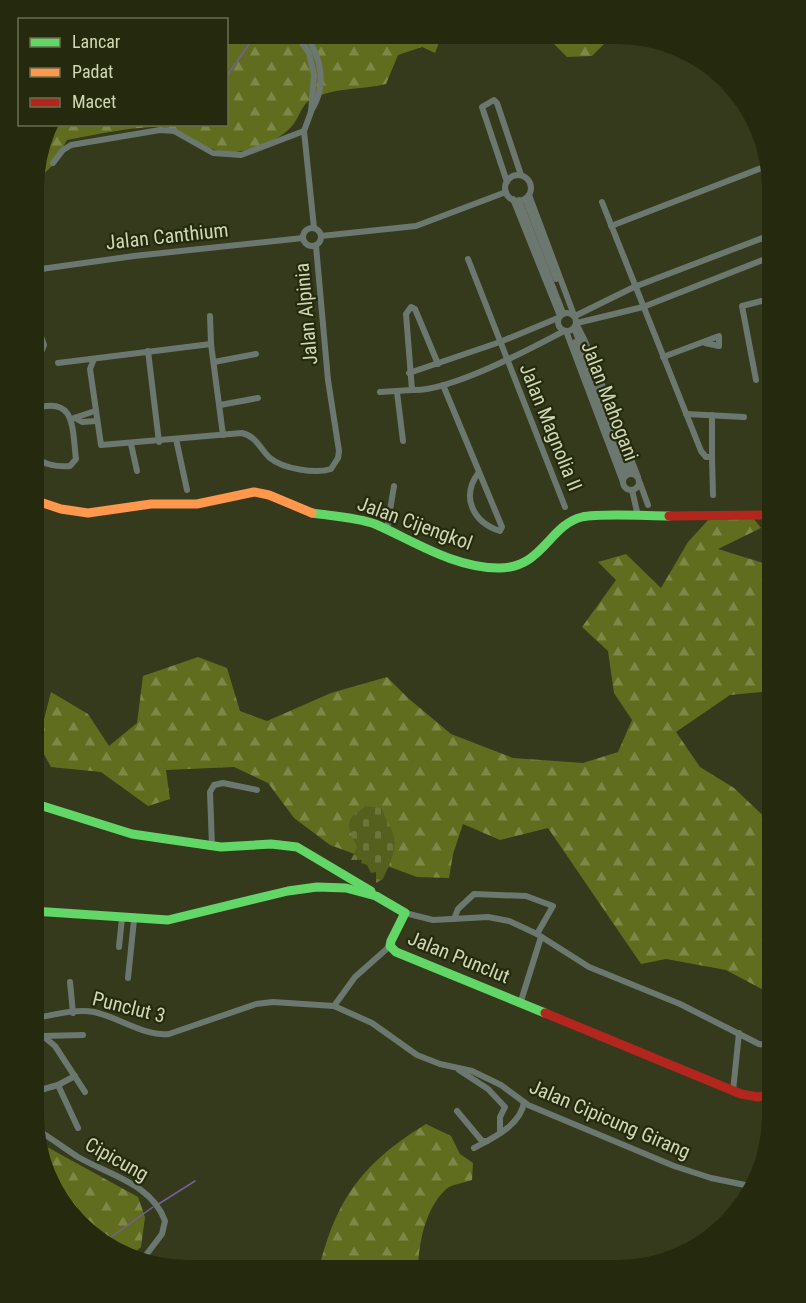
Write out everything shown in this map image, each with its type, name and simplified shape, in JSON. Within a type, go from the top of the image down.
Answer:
[{"type":"street","points":[[302,44],[312,60],[314,86],[304,131],[314,228],[321,236]]},
{"type":"street","points":[[310,44],[319,62],[322,81],[317,102],[310,112]]},
{"type":"street","points":[[506,192],[507,182],[482,107],[494,100],[497,103],[521,175],[530,184],[521,198]]},
{"type":"street","points":[[53,163],[63,150],[71,145],[144,131],[174,131],[206,150],[220,155],[250,152],[304,131]]},
{"type":"street","points":[[611,226],[761,168]]},
{"type":"street","points":[[507,182],[513,176],[521,175]]},
{"type":"street","points":[[321,236],[416,226],[506,192],[521,198],[627,477],[626,488],[632,490]]},
{"type":"street","points":[[521,198],[569,322],[585,341],[648,505]]},
{"type":"street","points":[[602,201],[634,287],[701,451],[706,457],[712,457]]},
{"type":"street","points":[[314,228],[305,231],[303,238],[307,245],[316,246],[321,236]]},
{"type":"street","name":"Jalan Canthium","points":[[44,270],[303,238]]},
{"type":"street","points":[[380,392],[397,392],[443,385],[506,360],[634,287],[762,238]]},
{"type":"street","name":"Jalan Alpinia","points":[[223,435],[246,434],[271,459],[303,469],[331,469],[338,458],[339,451],[328,380],[316,246]]},
{"type":"street","name":"Jalan Magnolia II","points":[[468,259],[566,507]]},
{"type":"street","points":[[409,373],[500,342],[569,322],[644,307],[762,260]]},
{"type":"street","points":[[756,380],[742,306],[762,301]]},
{"type":"street","points":[[412,390],[406,314],[411,307],[416,312],[438,364]]},
{"type":"street","points":[[94,358],[90,369],[101,445],[223,435],[211,344],[210,316]]},
{"type":"street","name":"Jalan Mahogani","points":[[569,322],[627,477]]},
{"type":"street","points":[[663,357],[705,343]]},
{"type":"street","points":[[58,363],[211,344]]},
{"type":"street","points":[[148,351],[159,442]]},
{"type":"street","points":[[214,362],[256,354]]},
{"type":"street","points":[[443,385],[502,527],[500,531],[482,523],[471,509],[470,486],[479,472]]},
{"type":"street","points":[[397,392],[404,441]]},
{"type":"street","points":[[220,405],[258,398]]},
{"type":"street","points":[[44,406],[54,403],[64,408],[73,419],[82,422],[96,421]]},
{"type":"street","points":[[73,419],[81,414],[95,411]]},
{"type":"street","points":[[686,414],[744,417]]},
{"type":"street","points":[[712,415],[713,495]]},
{"type":"street","points":[[44,464],[62,467],[75,463],[73,419]]},
{"type":"street","points":[[176,439],[187,490]]},
{"type":"street","points":[[131,444],[137,471]]},
{"type":"street","points":[[627,477],[639,480]]},
{"type":"street","points":[[638,516],[632,490],[639,480]]},
{"type":"street","points":[[387,529],[394,486]]},
{"type":"street","name":"Jalan Cijengkol","points":[[44,503],[61,509],[88,513],[152,504],[197,504],[254,492],[269,495],[308,512],[348,517],[387,529],[435,553],[481,566],[500,568],[518,564],[536,556],[566,525],[582,517],[714,513],[762,515]]},
{"type":"street","points":[[212,846],[210,792],[214,785],[223,783],[257,790]]},
{"type":"street","points":[[44,806],[132,834],[212,846],[271,844],[297,847],[360,882],[377,897]]},
{"type":"street","name":"Jalan Punclut","points":[[44,912],[134,920],[190,917],[248,899],[301,887],[342,888],[377,897],[405,913],[405,918],[390,940],[390,946],[396,952],[431,968],[521,1001],[638,1053],[733,1090],[762,1096]]},
{"type":"street","points":[[454,919],[458,909],[474,894],[526,896],[553,906],[539,935],[521,1001]]},
{"type":"street","points":[[405,913],[433,920],[488,917],[509,921],[539,935],[589,967],[680,1004],[762,1044]]},
{"type":"street","points":[[119,947],[122,918]]},
{"type":"street","points":[[128,978],[134,920]]},
{"type":"street","points":[[334,1006],[365,966],[390,946]]},
{"type":"street","points":[[70,982],[73,1013]]},
{"type":"street","name":"Punclut 3","points":[[44,1017],[87,1011],[120,1019],[158,1036],[169,1035],[248,1006],[273,1002],[334,1006]]},
{"type":"street","name":"Jalan Cipicung Girang","points":[[334,1006],[372,1023],[417,1055],[472,1071],[493,1080],[524,1102],[674,1167],[711,1178],[745,1184]]},
{"type":"street","points":[[733,1090],[739,1033]]},
{"type":"street","points":[[44,1036],[82,1035]]},
{"type":"street","points":[[44,1037],[52,1042],[85,1092]]},
{"type":"street","points":[[453,1067],[488,1089],[505,1107],[500,1117],[500,1131]]},
{"type":"street","points":[[44,1089],[75,1076]]},
{"type":"street","points":[[58,1085],[78,1128]]},
{"type":"street","points":[[474,1148],[487,1141],[523,1112],[524,1102]]},
{"type":"street","points":[[457,1111],[482,1141],[487,1141]]},
{"type":"street","name":"Cipicung","points":[[45,1135],[81,1158],[102,1167],[152,1197],[165,1221],[162,1234],[147,1254]]},
{"type":"green space","points":[[228,44],[438,44],[435,53],[422,47],[398,55],[386,84],[328,93],[310,100],[287,131],[258,147],[235,152],[218,151],[172,129],[150,127],[67,140],[52,166],[45,173],[46,159],[57,126],[228,126]]},
{"type":"green space","points":[[554,44],[604,44],[592,56],[567,57]]},
{"type":"green space","points":[[710,518],[754,519],[761,528],[718,549],[762,563],[762,692],[730,695],[676,732],[700,767],[734,788],[762,815],[762,989],[726,970],[666,959],[641,964],[548,828],[500,840],[463,824],[453,854],[449,878],[417,877],[330,845],[294,818],[268,783],[234,767],[166,770],[170,799],[148,806],[101,772],[51,767],[44,754],[44,719],[51,692],[88,714],[109,746],[137,723],[143,676],[198,657],[227,668],[240,711],[267,721],[331,693],[387,677],[451,734],[513,758],[583,763],[618,752],[632,720],[614,693],[608,651],[582,627],[616,580],[598,562],[626,554],[661,588],[688,542]]},
{"type":"green space","points":[[365,806],[382,808],[395,844],[383,879],[376,883],[376,872],[371,873],[367,865],[361,863],[362,860],[351,860],[357,847],[351,834],[350,820]]},
{"type":"green space","points":[[426,1124],[451,1136],[460,1154],[473,1163],[472,1180],[445,1190],[432,1207],[424,1227],[419,1260],[322,1260],[334,1221],[356,1184],[369,1168],[404,1138]]},
{"type":"green space","points":[[47,1147],[138,1197],[145,1217],[141,1247],[137,1251],[115,1240],[86,1217],[63,1188],[54,1171]]},
{"type":"waterway","points":[[228,74],[249,44]]},
{"type":"waterway","points":[[157,1205],[195,1181]]},
{"type":"waterway","points":[[111,1237],[153,1207]]},
{"type":"traffic: fast","points":[[312,513],[352,518],[375,524],[450,559],[482,567],[499,568],[514,566],[526,561],[561,528],[582,517],[669,516]]},
{"type":"traffic: fast","points":[[44,806],[132,834],[221,847],[271,844],[297,847],[371,891]]},
{"type":"traffic: fast","points":[[44,912],[168,920],[288,891],[317,887],[346,888],[376,896],[405,913],[391,941],[390,946],[396,952],[545,1013]]},
{"type":"traffic: slow","points":[[44,503],[61,509],[88,513],[151,504],[197,504],[254,492],[269,495],[312,513]]},
{"type":"traffic: jam","points":[[669,516],[762,515]]},
{"type":"traffic: jam","points":[[545,1013],[741,1094],[762,1096]]}]
